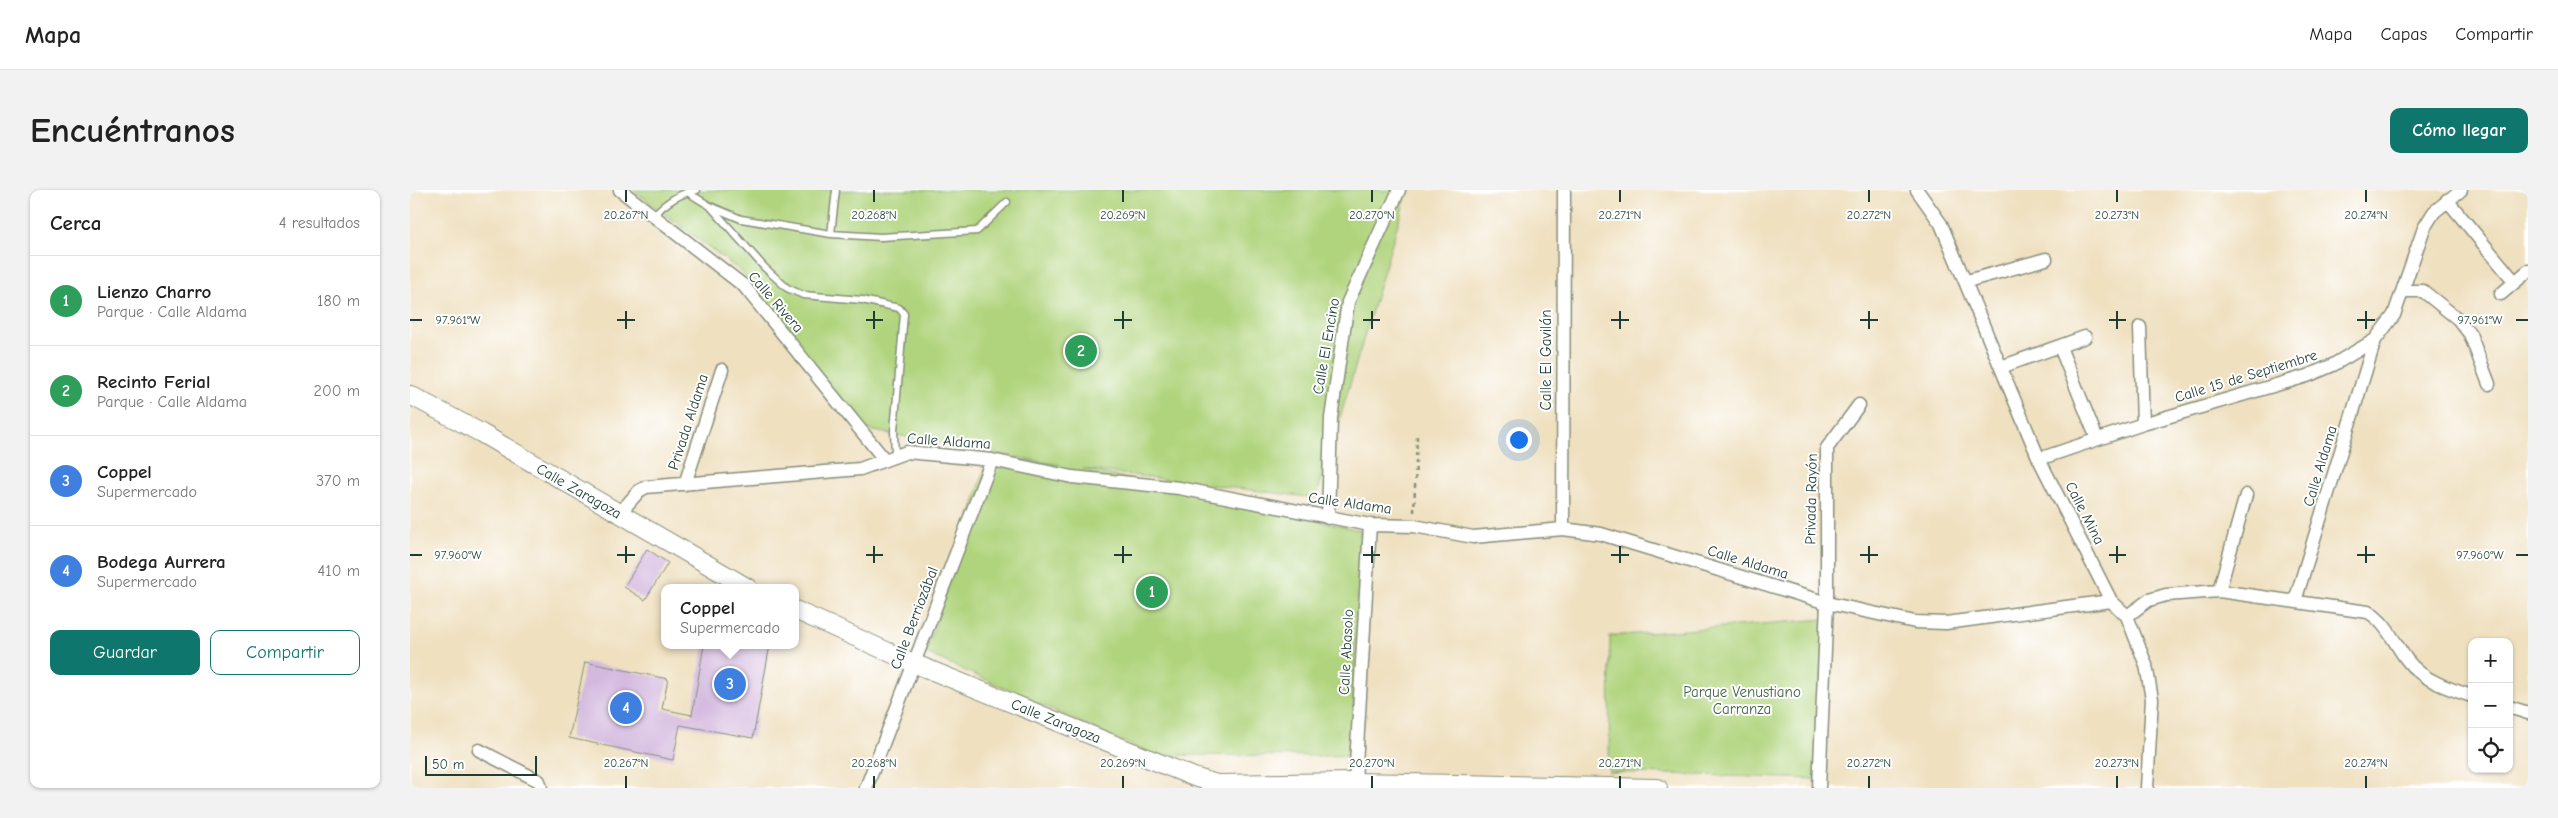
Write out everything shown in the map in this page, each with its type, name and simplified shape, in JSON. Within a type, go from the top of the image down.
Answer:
[{"type":"main road","name":"Calle Zaragoza","points":[[410,395],[481,433],[741,584]]},
{"type":"main road","name":"Calle Zaragoza","points":[[799,612],[913,663],[1185,774],[1217,784],[1355,782],[1658,788]]},
{"type":"street","name":"Calle Rivera","points":[[620,190],[744,286],[890,457]]},
{"type":"street","name":"Calle El Encino","points":[[1328,518],[1331,418],[1348,302],[1399,190]]},
{"type":"street","name":"Calle El Gavilán","points":[[1563,529],[1564,190]]},
{"type":"street","name":"Calle Mina","points":[[1917,190],[1941,224],[1967,281],[2039,459],[2111,601],[2127,616],[2146,665],[2152,699],[2148,788]]},
{"type":"street","name":"Calle 15 de Septiembre","points":[[2039,459],[2143,424],[2307,376],[2333,365],[2375,340],[2394,315],[2404,291],[2424,228],[2434,212],[2461,190]]},
{"type":"street","points":[[2447,200],[2514,282]]},
{"type":"street","points":[[1967,281],[2046,259]]},
{"type":"street","points":[[2501,294],[2528,271]]},
{"type":"street","points":[[2404,291],[2423,291],[2458,319],[2470,334],[2489,384]]},
{"type":"street","points":[[2140,327],[2143,424]]},
{"type":"street","points":[[2001,367],[2085,337]]},
{"type":"street","name":"Calle Aldama","points":[[2296,601],[2375,340]]},
{"type":"street","points":[[2060,347],[2097,439]]},
{"type":"street","name":"Privada Aldama","points":[[685,484],[722,370]]},
{"type":"street","name":"Privada Rayón","points":[[1819,788],[1827,603],[1827,448],[1859,406]]},
{"type":"street","name":"Calle Aldama","points":[[619,514],[639,491],[646,487],[860,469],[907,452],[992,460],[1072,476],[1179,488],[1370,525],[1414,526],[1473,537],[1563,529],[1601,534],[1827,603],[1915,622],[1946,623],[2111,601]]},
{"type":"street","name":"Calle Berriozábal","points":[[866,788],[992,460]]},
{"type":"street","points":[[2219,591],[2246,495]]},
{"type":"street","name":"Calle Abasolo","points":[[1355,782],[1370,525]]},
{"type":"street","points":[[2127,616],[2148,600],[2166,595],[2219,591],[2368,612],[2374,615],[2414,668],[2439,684],[2468,695]]},
{"type":"street","points":[[2513,709],[2528,713]]},
{"type":"street","points":[[479,750],[539,781],[541,788]]},
{"type":"lane","points":[[653,216],[664,205],[687,192],[697,190]]},
{"type":"lane","points":[[831,234],[836,190]]},
{"type":"lane","points":[[687,192],[710,206],[741,219],[831,234],[881,236],[977,231],[1007,202]]},
{"type":"lane","points":[[710,206],[764,268],[787,288],[803,295],[862,300],[899,308],[904,314],[890,457]]},
{"type":"path","points":[[1414,526],[1417,436]]},
{"type":"green space","points":[[633,190],[1408,190],[1316,498],[1083,469],[1360,530],[1352,756],[1153,755],[926,653],[989,456],[1060,465],[863,429],[742,272]]},
{"type":"green space","name":"Parque Venustiano Carranza","points":[[1825,619],[1815,779],[1609,772],[1610,636]]},
{"type":"building","points":[[647,549],[668,563],[645,600],[624,587]]},
{"type":"building","points":[[703,649],[769,649],[753,738],[680,725],[673,760],[569,738],[585,662],[668,679],[662,709],[692,715]]},
{"type":"place","name":"Recinto Ferial","points":[[1081,351]]},
{"type":"place","name":"Lienzo Charro","points":[[1152,592]]},
{"type":"place","name":"Coppel","points":[[730,684]]},
{"type":"place","name":"Bodega Aurrera","points":[[626,708]]}]
